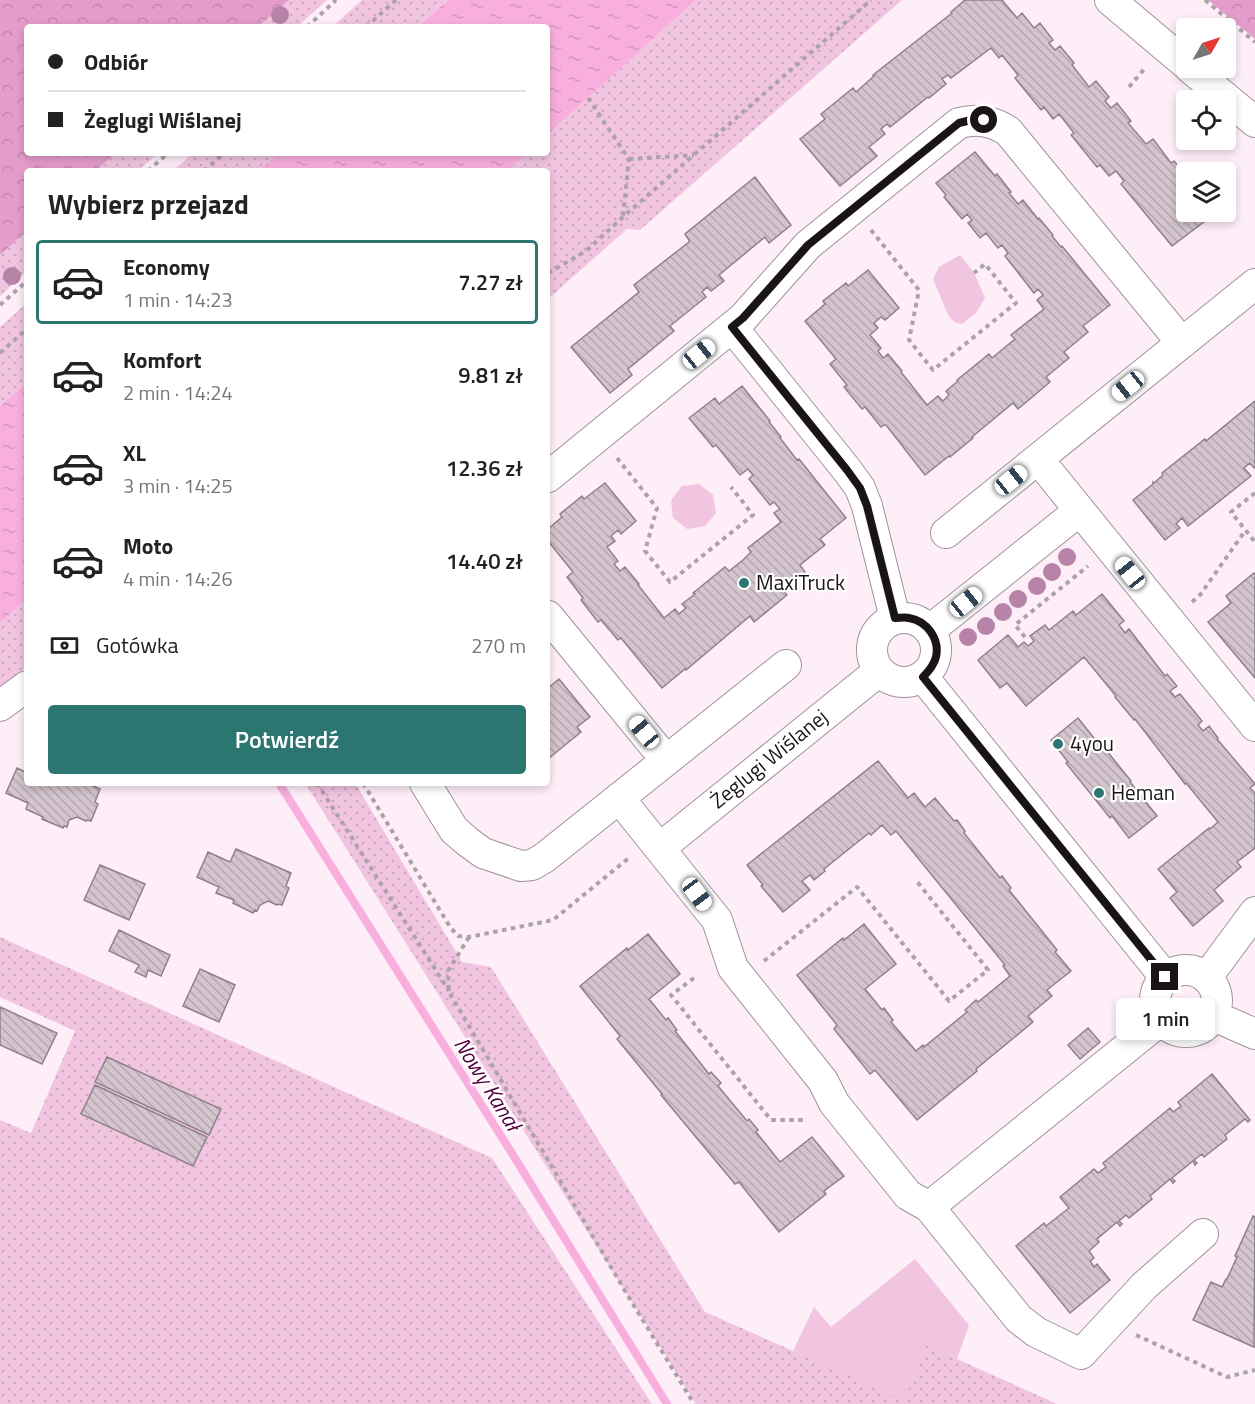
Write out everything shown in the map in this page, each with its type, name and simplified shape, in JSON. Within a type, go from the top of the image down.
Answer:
[{"type":"street","points":[[1110,0],[1176,56]]},
{"type":"street","points":[[1202,78],[1255,122]]},
{"type":"street","points":[[550,475],[743,318],[808,245],[959,123],[971,120],[997,124],[1008,131],[1182,343]]},
{"type":"street","points":[[946,532],[1255,284]]},
{"type":"street","points":[[732,327],[860,488],[867,506],[895,618]]},
{"type":"street","points":[[1038,459],[1255,726]]},
{"type":"street","points":[[930,630],[1079,511]]},
{"type":"street","points":[[908,617],[920,622],[930,630],[936,643],[936,657],[930,670],[923,677],[905,683],[891,680],[879,671],[873,659],[872,647],[875,634],[884,624],[895,618],[908,617]]},
{"type":"street","points":[[550,618],[666,760]]},
{"type":"street","points":[[427,786],[459,835],[483,853],[521,866],[532,865],[544,858],[786,665]]},
{"type":"street","name":"Żeglugi Wiślanej","points":[[660,848],[879,671]]},
{"type":"street","points":[[923,677],[1165,977]]},
{"type":"street","points":[[0,706],[24,688]]},
{"type":"street","points":[[619,798],[717,921],[734,968],[824,1081],[834,1104],[908,1195],[929,1207],[1018,1319],[1036,1332],[1081,1354],[1144,1286],[1203,1234]]},
{"type":"street","points":[[1207,977],[1255,912]]},
{"type":"street","points":[[1189,969],[1207,977],[1217,995],[1214,1016],[1199,1030],[1189,1032],[1169,1028],[1161,1020],[1156,1010],[1154,999],[1156,989],[1165,977],[1179,970],[1189,969]]},
{"type":"street","points":[[1214,1016],[1255,1034]]},
{"type":"street","points":[[929,1207],[1161,1020]]},
{"type":"path","points":[[310,24],[336,0]]},
{"type":"path","points":[[369,24],[396,0]]},
{"type":"path","points":[[550,272],[586,251],[871,0]]},
{"type":"path","points":[[1205,0],[1255,42]]},
{"type":"path","points":[[588,98],[629,159],[623,217]]},
{"type":"path","points":[[629,159],[695,154]]},
{"type":"path","points":[[151,168],[165,156]]},
{"type":"path","points":[[207,168],[221,156]]},
{"type":"path","points":[[870,229],[919,290],[909,340],[933,370],[1016,303],[985,264],[974,273]]},
{"type":"path","points":[[0,306],[24,284]]},
{"type":"path","points":[[0,353],[24,332]]},
{"type":"path","points":[[614,455],[657,508],[645,551],[670,582],[753,515],[731,487]]},
{"type":"path","points":[[1255,492],[1231,512],[1255,542]]},
{"type":"path","points":[[1191,603],[1200,595],[1245,531]]},
{"type":"path","points":[[1025,637],[1015,624],[1090,565]]},
{"type":"path","points":[[319,786],[449,992],[694,1404]]},
{"type":"path","points":[[764,962],[857,887],[949,1001],[988,970],[915,879]]},
{"type":"path","points":[[449,992],[448,971],[469,937]]},
{"type":"path","points":[[694,978],[671,995],[678,1004],[771,1120],[807,1120]]},
{"type":"path","points":[[1129,1328],[1137,1336],[1227,1377],[1255,1370]]},
{"type":"shaded area","points":[[289,0],[327,0],[300,24],[261,24]]},
{"type":"shaded area","points":[[362,0],[448,0],[421,24],[335,24]]},
{"type":"shaded area","points":[[696,0],[902,0],[640,230],[627,229],[550,297],[550,168],[510,168],[524,156],[550,156],[550,132]]},
{"type":"shaded area","points":[[112,156],[155,156],[141,168],[98,168]]},
{"type":"shaded area","points":[[190,156],[276,156],[262,168],[176,168]]},
{"type":"shaded area","points":[[24,234],[24,274],[0,296],[0,255]]},
{"type":"shaded area","points":[[960,255],[974,273],[985,298],[976,313],[962,324],[954,322],[948,315],[933,279],[939,267]]},
{"type":"shaded area","points":[[24,306],[24,385],[0,406],[0,327]]},
{"type":"shaded area","points":[[699,484],[713,495],[716,513],[705,526],[687,529],[673,518],[671,500],[682,486]]},
{"type":"shaded area","points":[[24,602],[24,668],[0,688],[0,623]]},
{"type":"shaded area","points":[[307,786],[357,786],[462,962],[491,967],[705,1312],[904,1400],[926,1345],[1057,1404],[696,1404]]},
{"type":"shaded area","points":[[0,937],[492,1158],[652,1404],[0,1404],[0,1120],[31,1133],[75,1031],[0,997]]},
{"type":"shaded area","points":[[915,1259],[969,1325],[957,1359],[926,1345],[904,1401],[793,1351],[814,1307],[831,1327]]},
{"type":"green space","points":[[0,0],[289,0],[261,24],[24,24],[24,156],[112,156],[98,168],[24,168],[24,234],[0,255]]},
{"type":"green space","points":[[1208,0],[1255,0],[1255,39],[1236,23],[1236,18],[1230,18]]},
{"type":"water","points":[[448,0],[696,0],[550,132],[550,24],[421,24]]},
{"type":"water","points":[[276,156],[524,156],[510,168],[262,168]]},
{"type":"water","points":[[24,385],[24,602],[0,623],[0,406]]},
{"type":"building","points":[[965,0],[1002,0],[1017,18],[1022,13],[1034,28],[1040,23],[1053,40],[1049,43],[1055,50],[1060,46],[1089,87],[1096,81],[1109,97],[1105,101],[1111,108],[1117,103],[1131,121],[1128,123],[1146,144],[1153,139],[1171,163],[1174,161],[1176,164],[1176,222],[1204,222],[1172,246],[1121,184],[1124,181],[1116,171],[1109,176],[1100,165],[1097,167],[1071,135],[1074,133],[1059,114],[1053,119],[1044,107],[1041,110],[1015,78],[1018,75],[1002,55],[999,58],[991,48],[951,78],[948,75],[942,79],[946,84],[929,98],[890,127],[887,124],[881,129],[885,134],[869,147],[877,156],[840,186],[800,139],[825,119],[821,114],[853,88],[856,92],[873,75]]},
{"type":"building","points":[[975,152],[995,176],[997,174],[1018,204],[1023,200],[1039,218],[1110,305],[1083,326],[1088,332],[1064,352],[1069,358],[1046,377],[1050,382],[1018,409],[1013,403],[950,457],[925,475],[886,425],[881,427],[865,407],[862,409],[844,387],[847,385],[830,364],[836,359],[805,321],[825,304],[823,301],[846,283],[848,286],[868,270],[899,308],[885,320],[881,317],[874,323],[878,328],[870,335],[881,348],[878,351],[883,358],[888,354],[927,405],[938,396],[943,401],[949,395],[946,391],[957,380],[989,354],[992,358],[1015,339],[1011,335],[1044,309],[1037,300],[1043,295],[1038,289],[1034,293],[1005,256],[1008,253],[1002,245],[998,248],[986,233],[980,238],[968,223],[972,220],[967,214],[962,219],[936,183]]},
{"type":"building","points":[[755,177],[791,225],[769,243],[765,237],[719,275],[724,281],[711,291],[707,287],[702,292],[706,297],[670,326],[674,331],[628,369],[632,375],[610,393],[571,347],[639,292],[634,285],[689,242],[685,234]]},
{"type":"building","points":[[742,386],[797,460],[799,459],[846,518],[820,539],[825,545],[800,565],[805,572],[783,590],[787,595],[754,622],[750,616],[662,688],[621,638],[618,640],[601,620],[598,622],[581,600],[583,598],[567,577],[573,572],[550,543],[550,527],[562,517],[560,514],[582,496],[584,499],[605,483],[636,521],[621,534],[618,530],[611,536],[615,541],[607,547],[618,561],[614,564],[620,571],[625,567],[664,618],[675,609],[679,614],[686,608],[682,604],[695,594],[693,593],[725,567],[729,571],[743,560],[751,552],[748,548],[781,522],[774,513],[780,509],[774,502],[770,505],[749,479],[753,475],[748,469],[740,475],[716,445],[713,447],[689,418],[715,398],[719,404]]},
{"type":"building","points":[[1255,401],[1255,467],[1250,463],[1244,468],[1251,476],[1188,526],[1182,518],[1176,524],[1180,528],[1165,540],[1133,500],[1163,475],[1162,473]]},
{"type":"building","points":[[1254,573],[1255,678],[1208,622],[1231,603],[1226,596]]},
{"type":"building","points":[[1102,594],[1124,621],[1119,625],[1125,633],[1129,629],[1165,676],[1167,674],[1177,686],[1170,691],[1175,697],[1180,694],[1202,721],[1198,725],[1203,731],[1209,726],[1217,739],[1255,784],[1250,788],[1255,793],[1255,848],[1237,862],[1241,867],[1214,890],[1223,901],[1193,926],[1170,898],[1177,892],[1158,869],[1218,822],[1185,784],[1135,719],[1084,657],[1026,706],[1007,683],[1000,688],[978,660],[1008,635],[1018,647],[1024,642],[1028,646],[1034,641],[1030,636],[1045,625],[1049,630],[1073,611],[1076,615]]},
{"type":"building","points":[[559,679],[590,717],[577,727],[581,732],[550,757],[550,686]]},
{"type":"building","points":[[1078,718],[1157,816],[1129,838],[1066,763],[1068,762],[1051,740]]},
{"type":"building","points":[[878,761],[908,798],[914,793],[925,807],[935,798],[954,821],[957,820],[965,831],[964,833],[1000,878],[1002,876],[1011,888],[1009,890],[1071,971],[1047,990],[1052,996],[1028,1016],[1033,1022],[917,1120],[875,1070],[870,1074],[834,1029],[837,1025],[797,975],[864,924],[896,964],[865,989],[882,1010],[884,1008],[893,1020],[891,1022],[916,1051],[967,1012],[965,1010],[976,1000],[978,1002],[1010,976],[1003,966],[1005,965],[896,831],[891,835],[882,825],[824,869],[825,871],[814,880],[810,875],[802,881],[810,890],[783,912],[747,865]]},
{"type":"building","points":[[17,768],[24,772],[24,786],[93,786],[100,789],[95,802],[98,804],[91,821],[77,817],[69,820],[67,827],[63,828],[42,819],[43,817],[26,809],[28,803],[6,793]]},
{"type":"building","points":[[236,849],[291,873],[286,886],[289,888],[282,905],[268,901],[260,905],[253,913],[233,903],[234,900],[216,893],[219,887],[197,877],[208,852],[230,862]]},
{"type":"building","points":[[100,865],[145,884],[129,920],[84,900]]},
{"type":"building","points":[[119,930],[170,955],[161,976],[148,970],[146,977],[135,972],[139,965],[109,951]]},
{"type":"building","points":[[648,934],[680,974],[649,999],[666,1020],[668,1018],[677,1030],[675,1031],[709,1074],[711,1072],[721,1083],[718,1086],[747,1121],[749,1119],[758,1130],[756,1132],[780,1162],[812,1137],[844,1176],[824,1191],[826,1194],[779,1232],[739,1182],[735,1184],[661,1095],[617,1039],[620,1036],[580,986]]},
{"type":"building","points":[[200,969],[235,985],[219,1022],[183,1006]]},
{"type":"building","points":[[0,1007],[57,1033],[42,1064],[0,1045]]},
{"type":"building","points":[[1088,1028],[1100,1042],[1080,1059],[1068,1045]]},
{"type":"building","points":[[107,1057],[221,1109],[209,1135],[95,1082]]},
{"type":"building","points":[[1212,1074],[1250,1120],[1248,1122],[1245,1119],[1225,1135],[1227,1139],[1204,1157],[1202,1154],[1194,1160],[1197,1163],[1195,1165],[1193,1161],[1172,1178],[1175,1181],[1173,1183],[1170,1179],[1150,1196],[1152,1199],[1129,1218],[1126,1215],[1119,1221],[1122,1224],[1120,1226],[1117,1222],[1097,1239],[1099,1242],[1089,1251],[1094,1258],[1090,1261],[1094,1267],[1097,1264],[1110,1280],[1070,1313],[1016,1246],[1044,1223],[1046,1226],[1069,1208],[1060,1197],[1094,1169],[1098,1173],[1106,1167],[1103,1163],[1170,1108],[1173,1112],[1181,1106],[1178,1102]]},
{"type":"building","points":[[95,1085],[207,1137],[193,1166],[81,1114]]},
{"type":"building","points":[[1253,1216],[1255,1217],[1254,1347],[1193,1320],[1211,1282],[1222,1287],[1227,1279]]},
{"type":"waterway","name":"Nowy Kanał","points":[[281,786],[667,1404]]},
{"type":"place","name":"MaxiTruck","points":[[744,583]]},
{"type":"place","name":"4you","points":[[1058,744]]},
{"type":"place","name":"Heman","points":[[1099,793]]},
{"type":"route","points":[[984,120],[959,123],[808,245],[743,318],[732,327],[860,488],[867,506],[895,618],[908,617],[920,622],[930,630],[936,643],[936,657],[930,670],[923,677],[1165,977]]}]
